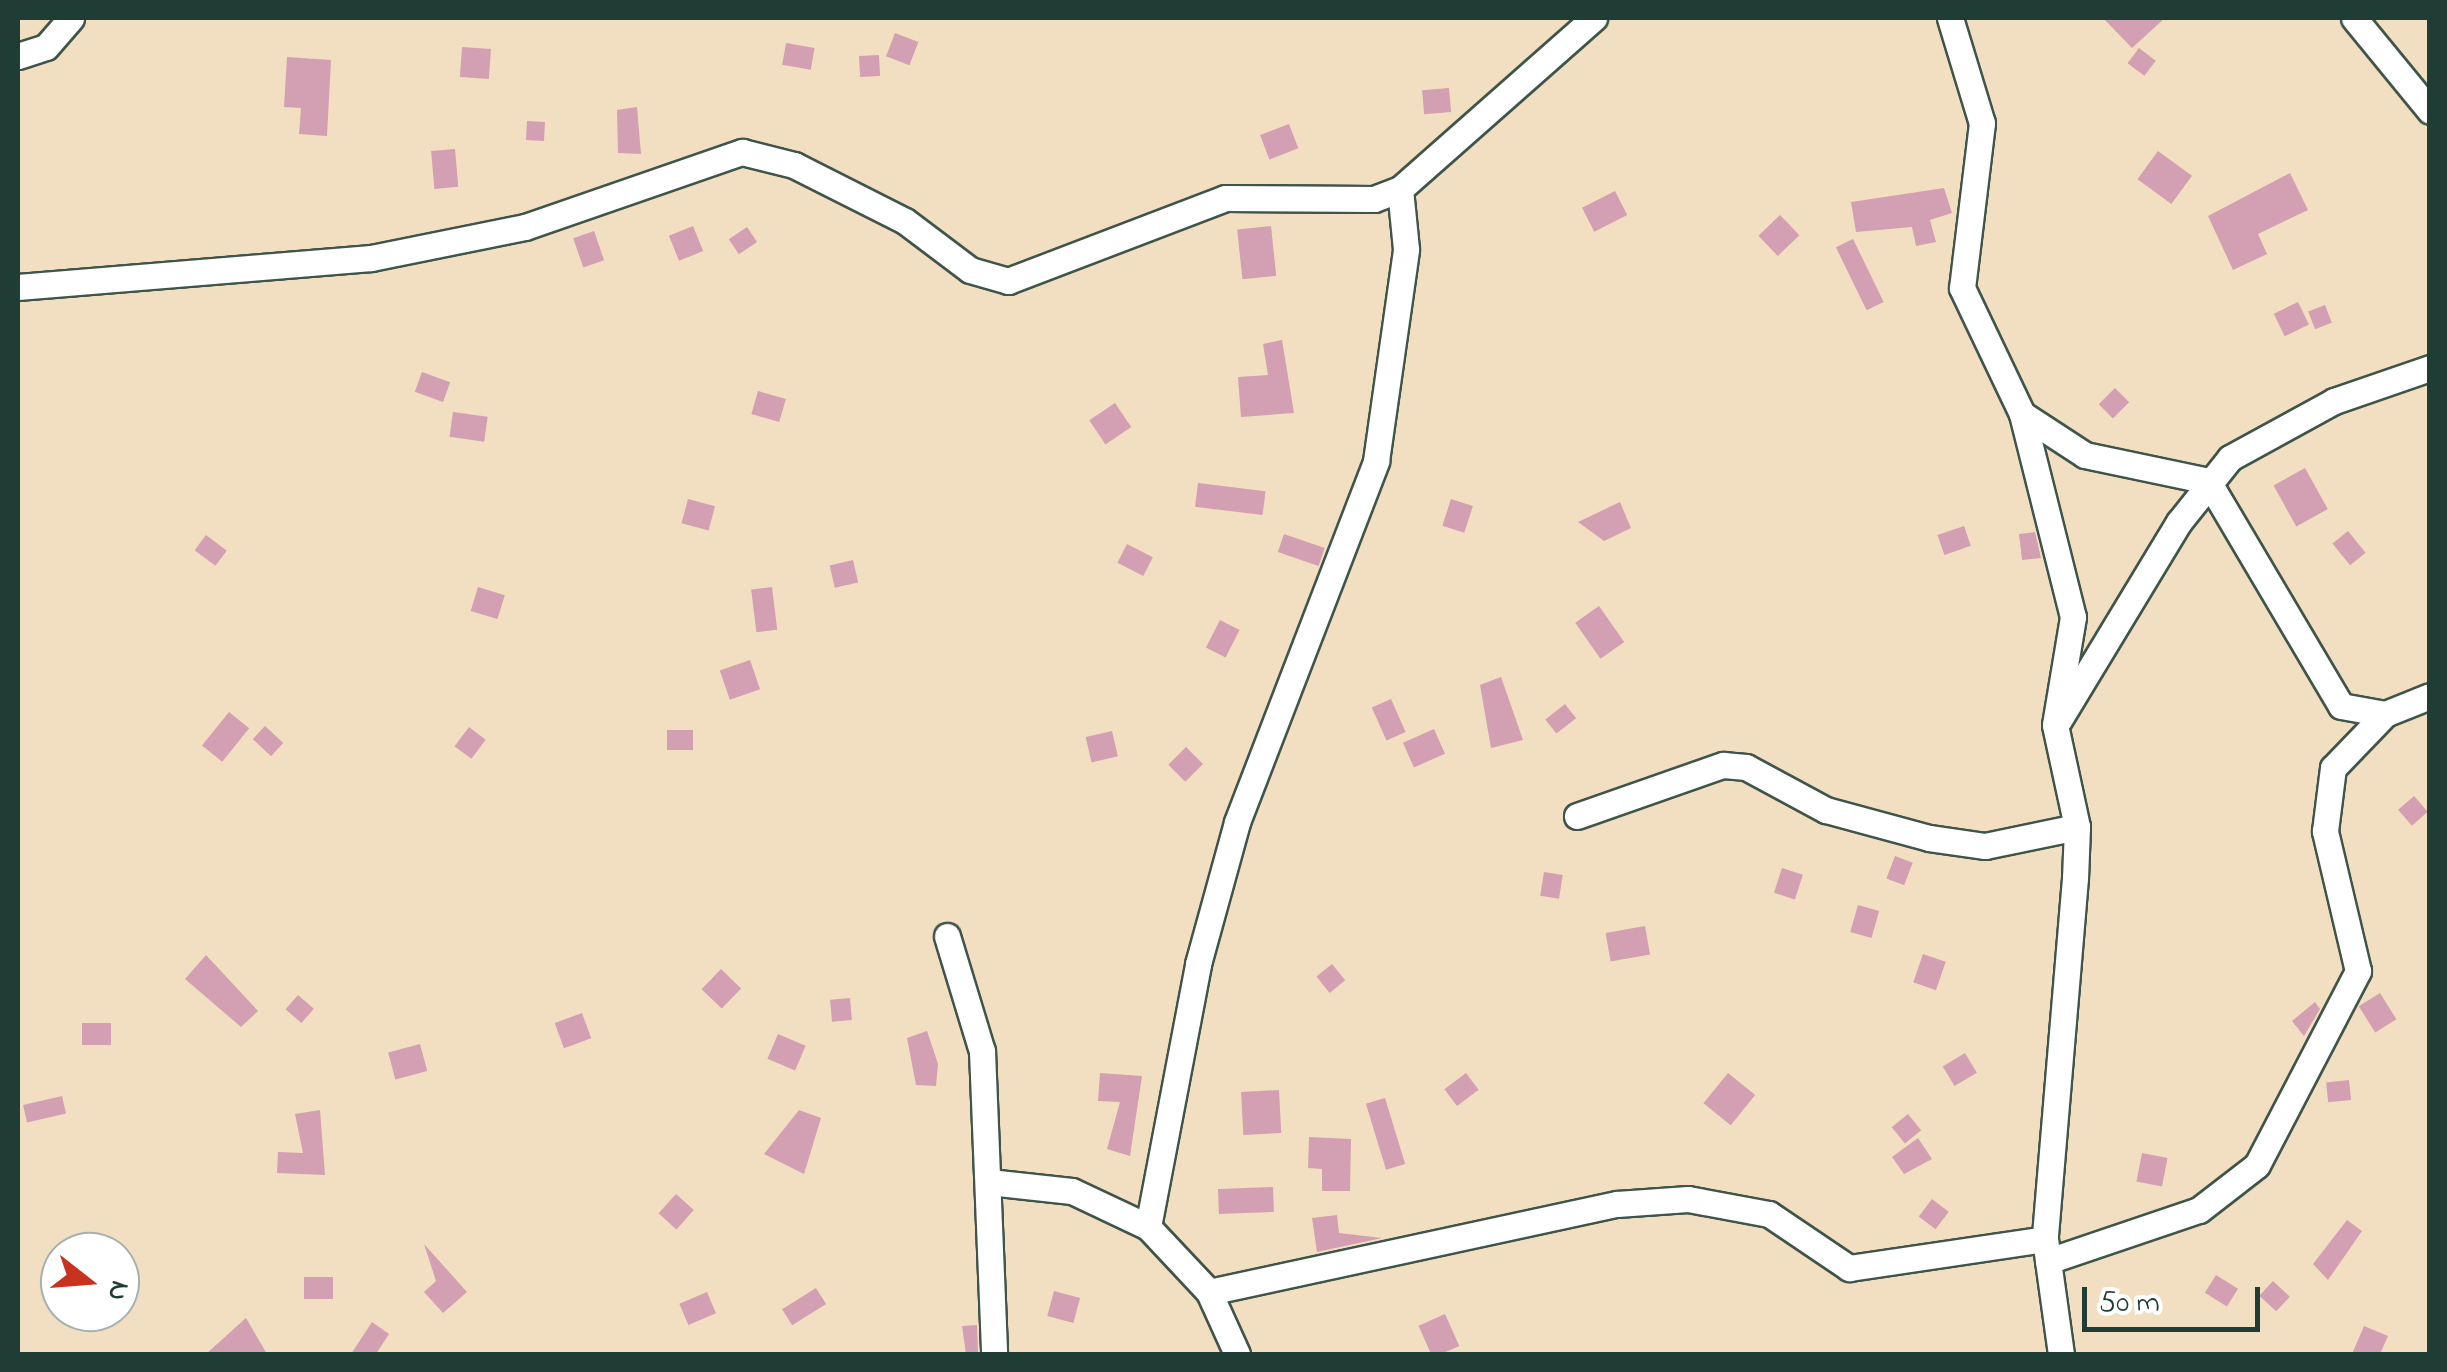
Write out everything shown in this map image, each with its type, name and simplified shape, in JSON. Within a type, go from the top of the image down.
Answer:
[{"type":"street","points":[[18,56],[46,46],[71,18]]},
{"type":"street","points":[[18,287],[372,258],[525,227],[742,152],[794,164],[906,221],[970,270],[1008,280],[1226,198],[1374,200],[1400,189],[1594,18]]},
{"type":"street","points":[[1950,18],[1982,123],[1962,288],[2022,414],[2074,617],[2055,725],[2077,828],[2046,1250],[2061,1354]]},
{"type":"street","points":[[2354,18],[2430,111]]},
{"type":"street","points":[[1148,1227],[1198,964],[1237,822],[1376,461],[1406,250],[1400,189]]},
{"type":"street","points":[[2055,725],[2208,481],[2230,458],[2334,401],[2430,368]]},
{"type":"street","points":[[2022,414],[2086,455],[2208,481],[2340,706],[2385,714]]},
{"type":"street","points":[[1209,1292],[1617,1204],[1688,1199],[1769,1214],[1848,1268],[2046,1250],[2199,1210],[2257,1164],[2358,971],[2323,798],[2333,768],[2385,714],[2430,696]]},
{"type":"street","points":[[1577,816],[1724,765],[1746,767],[1826,810],[1929,838],[1985,846],[2077,828]]},
{"type":"street","points":[[947,936],[982,1051],[994,1354]]},
{"type":"street","points":[[989,1182],[1072,1191],[1148,1227],[1209,1292],[1237,1354]]},
{"type":"building","points":[[2103,18],[2165,18],[2132,48]]},
{"type":"building","points":[[895,33],[918,42],[909,65],[886,56]]},
{"type":"building","points":[[786,43],[815,48],[811,70],[782,65]]},
{"type":"building","points":[[462,47],[491,49],[489,79],[460,77]]},
{"type":"building","points":[[2139,48],[2156,61],[2144,76],[2128,63]]},
{"type":"building","points":[[879,55],[880,76],[860,77],[859,56]]},
{"type":"building","points":[[287,57],[331,60],[327,136],[299,134],[301,108],[284,107]]},
{"type":"building","points":[[1449,88],[1451,112],[1424,114],[1422,90]]},
{"type":"building","points":[[637,107],[641,154],[618,153],[617,110]]},
{"type":"building","points":[[527,121],[545,122],[544,141],[526,140]]},
{"type":"building","points":[[1289,124],[1298,148],[1269,159],[1260,135]]},
{"type":"building","points":[[455,149],[458,187],[434,189],[431,151]]},
{"type":"building","points":[[2158,151],[2192,176],[2171,204],[2137,179]]},
{"type":"building","points":[[2290,173],[2308,210],[2258,234],[2267,254],[2233,270],[2208,216]]},
{"type":"building","points":[[1944,188],[1952,213],[1930,220],[1936,242],[1916,246],[1912,227],[1856,232],[1851,202]]},
{"type":"building","points":[[1615,191],[1627,215],[1594,232],[1582,208]]},
{"type":"building","points":[[1780,215],[1799,235],[1778,256],[1758,236]]},
{"type":"building","points":[[693,226],[703,251],[679,261],[669,236]]},
{"type":"building","points":[[1271,226],[1276,276],[1242,279],[1237,230]]},
{"type":"building","points":[[747,227],[757,242],[739,254],[729,239]]},
{"type":"building","points":[[594,231],[604,260],[583,267],[573,238]]},
{"type":"building","points":[[1853,239],[1884,302],[1867,310],[1836,247]]},
{"type":"building","points":[[2298,302],[2309,324],[2285,336],[2274,314]]},
{"type":"building","points":[[2325,305],[2332,323],[2315,329],[2308,311]]},
{"type":"building","points":[[1282,340],[1294,413],[1241,417],[1238,377],[1268,375],[1263,344]]},
{"type":"building","points":[[422,372],[450,382],[443,402],[415,392]]},
{"type":"building","points":[[2115,388],[2129,402],[2113,418],[2099,404]]},
{"type":"building","points":[[758,391],[786,399],[779,422],[751,414]]},
{"type":"building","points":[[1115,403],[1131,427],[1106,444],[1089,420]]},
{"type":"building","points":[[453,412],[488,417],[484,442],[450,437]]},
{"type":"building","points":[[2305,468],[2328,509],[2296,527],[2274,485]]},
{"type":"building","points":[[1198,483],[1265,491],[1263,515],[1195,507]]},
{"type":"building","points":[[688,499],[715,506],[709,530],[682,523]]},
{"type":"building","points":[[1451,499],[1473,506],[1464,533],[1442,526]]},
{"type":"building","points":[[1620,502],[1631,528],[1604,541],[1578,522]]},
{"type":"building","points":[[1964,526],[1971,546],[1944,555],[1938,535]]},
{"type":"building","points":[[2348,531],[2366,553],[2350,565],[2332,544]]},
{"type":"building","points":[[2035,532],[2041,558],[2022,560],[2019,534]]},
{"type":"building","points":[[1284,534],[1325,548],[1318,566],[1278,552]]},
{"type":"building","points":[[206,535],[227,551],[215,566],[195,550]]},
{"type":"building","points":[[1127,544],[1153,557],[1143,576],[1117,563]]},
{"type":"building","points":[[853,560],[858,582],[835,588],[830,565]]},
{"type":"building","points":[[478,587],[505,595],[497,619],[471,611]]},
{"type":"building","points":[[772,587],[777,630],[756,632],[751,590]]},
{"type":"building","points":[[1599,606],[1624,642],[1600,659],[1575,623]]},
{"type":"building","points":[[1220,620],[1240,630],[1226,658],[1206,648]]},
{"type":"building","points":[[750,660],[760,689],[730,700],[720,670]]},
{"type":"building","points":[[1501,677],[1523,740],[1491,748],[1480,685]]},
{"type":"building","points":[[1391,699],[1406,732],[1386,740],[1372,708]]},
{"type":"building","points":[[1565,704],[1576,718],[1556,734],[1545,719]]},
{"type":"building","points":[[229,712],[249,728],[222,762],[202,745]]},
{"type":"building","points":[[265,726],[283,743],[271,756],[253,739]]},
{"type":"building","points":[[469,727],[486,740],[471,759],[455,746]]},
{"type":"building","points":[[1434,729],[1445,754],[1414,767],[1403,743]]},
{"type":"building","points":[[667,730],[693,730],[693,750],[667,750]]},
{"type":"building","points":[[1112,731],[1118,756],[1092,762],[1086,737]]},
{"type":"building","points":[[1186,747],[1203,764],[1185,782],[1168,765]]},
{"type":"building","points":[[2414,796],[2428,812],[2412,826],[2398,810]]},
{"type":"building","points":[[1895,856],[1913,863],[1904,885],[1886,878]]},
{"type":"building","points":[[1782,868],[1803,875],[1795,900],[1774,893]]},
{"type":"building","points":[[1544,872],[1563,875],[1559,899],[1540,896]]},
{"type":"building","points":[[1858,905],[1879,911],[1871,938],[1850,932]]},
{"type":"building","points":[[1645,926],[1650,955],[1611,962],[1606,933]]},
{"type":"building","points":[[1923,954],[1946,962],[1936,990],[1913,982]]},
{"type":"building","points":[[206,955],[258,1011],[241,1027],[185,979]]},
{"type":"building","points":[[1332,964],[1345,980],[1330,993],[1316,977]]},
{"type":"building","points":[[721,969],[741,988],[722,1009],[702,989]]},
{"type":"building","points":[[2380,993],[2396,1019],[2375,1033],[2359,1006]]},
{"type":"building","points":[[298,995],[314,1009],[301,1023],[286,1009]]},
{"type":"building","points":[[850,998],[852,1020],[832,1022],[830,1000]]},
{"type":"building","points":[[2315,1002],[2320,1009],[2304,1036],[2292,1021]]},
{"type":"building","points":[[582,1013],[591,1038],[564,1048],[555,1023]]},
{"type":"building","points":[[82,1023],[111,1023],[111,1045],[82,1045]]},
{"type":"building","points":[[927,1031],[938,1064],[936,1086],[916,1085],[907,1038]]},
{"type":"building","points":[[778,1034],[806,1046],[795,1071],[767,1059]]},
{"type":"building","points":[[420,1044],[427,1071],[395,1080],[388,1053]]},
{"type":"building","points":[[1965,1053],[1977,1073],[1955,1086],[1943,1066]]},
{"type":"building","points":[[1100,1073],[1142,1076],[1130,1156],[1107,1149],[1120,1102],[1098,1101]]},
{"type":"building","points":[[1466,1073],[1479,1090],[1457,1106],[1444,1089]]},
{"type":"building","points":[[1728,1073],[1755,1095],[1731,1125],[1703,1103]]},
{"type":"building","points":[[2349,1080],[2351,1100],[2328,1102],[2326,1082]]},
{"type":"building","points":[[1279,1090],[1281,1133],[1243,1135],[1241,1092]]},
{"type":"building","points":[[62,1096],[66,1114],[27,1123],[23,1105]]},
{"type":"building","points":[[1385,1098],[1405,1164],[1386,1170],[1366,1104]]},
{"type":"building","points":[[320,1110],[325,1175],[277,1173],[278,1152],[303,1153],[295,1114]]},
{"type":"building","points":[[799,1110],[821,1118],[804,1174],[764,1154]]},
{"type":"building","points":[[1908,1114],[1921,1130],[1905,1144],[1892,1127]]},
{"type":"building","points":[[1309,1137],[1351,1139],[1350,1191],[1322,1191],[1322,1169],[1308,1168]]},
{"type":"building","points":[[1918,1138],[1932,1159],[1904,1174],[1892,1157]]},
{"type":"building","points":[[2142,1153],[2168,1158],[2162,1186],[2136,1181]]},
{"type":"building","points":[[1273,1187],[1274,1212],[1219,1214],[1218,1189]]},
{"type":"building","points":[[676,1194],[694,1210],[676,1229],[659,1213]]},
{"type":"building","points":[[1932,1199],[1949,1212],[1936,1229],[1919,1217]]},
{"type":"building","points":[[1337,1215],[1339,1233],[1382,1238],[1317,1252],[1312,1218]]},
{"type":"building","points":[[2347,1220],[2362,1231],[2328,1280],[2313,1264]]},
{"type":"building","points":[[424,1244],[467,1292],[443,1313],[424,1292],[436,1281]]},
{"type":"building","points":[[2216,1275],[2238,1289],[2227,1307],[2205,1293]]},
{"type":"building","points":[[304,1277],[333,1277],[333,1299],[304,1299]]},
{"type":"building","points":[[2273,1281],[2290,1297],[2276,1311],[2259,1296]]},
{"type":"building","points":[[816,1288],[826,1304],[792,1325],[782,1309]]},
{"type":"building","points":[[1054,1291],[1080,1298],[1073,1323],[1047,1316]]},
{"type":"building","points":[[707,1292],[716,1313],[688,1325],[679,1304]]},
{"type":"building","points":[[1445,1314],[1459,1346],[1431,1354],[1419,1326]]},
{"type":"building","points":[[246,1318],[267,1354],[206,1354]]},
{"type":"building","points":[[372,1322],[389,1334],[376,1354],[351,1354]]},
{"type":"building","points":[[977,1325],[978,1354],[966,1354],[962,1326]]},
{"type":"building","points":[[2364,1326],[2388,1336],[2380,1354],[2352,1354]]}]
